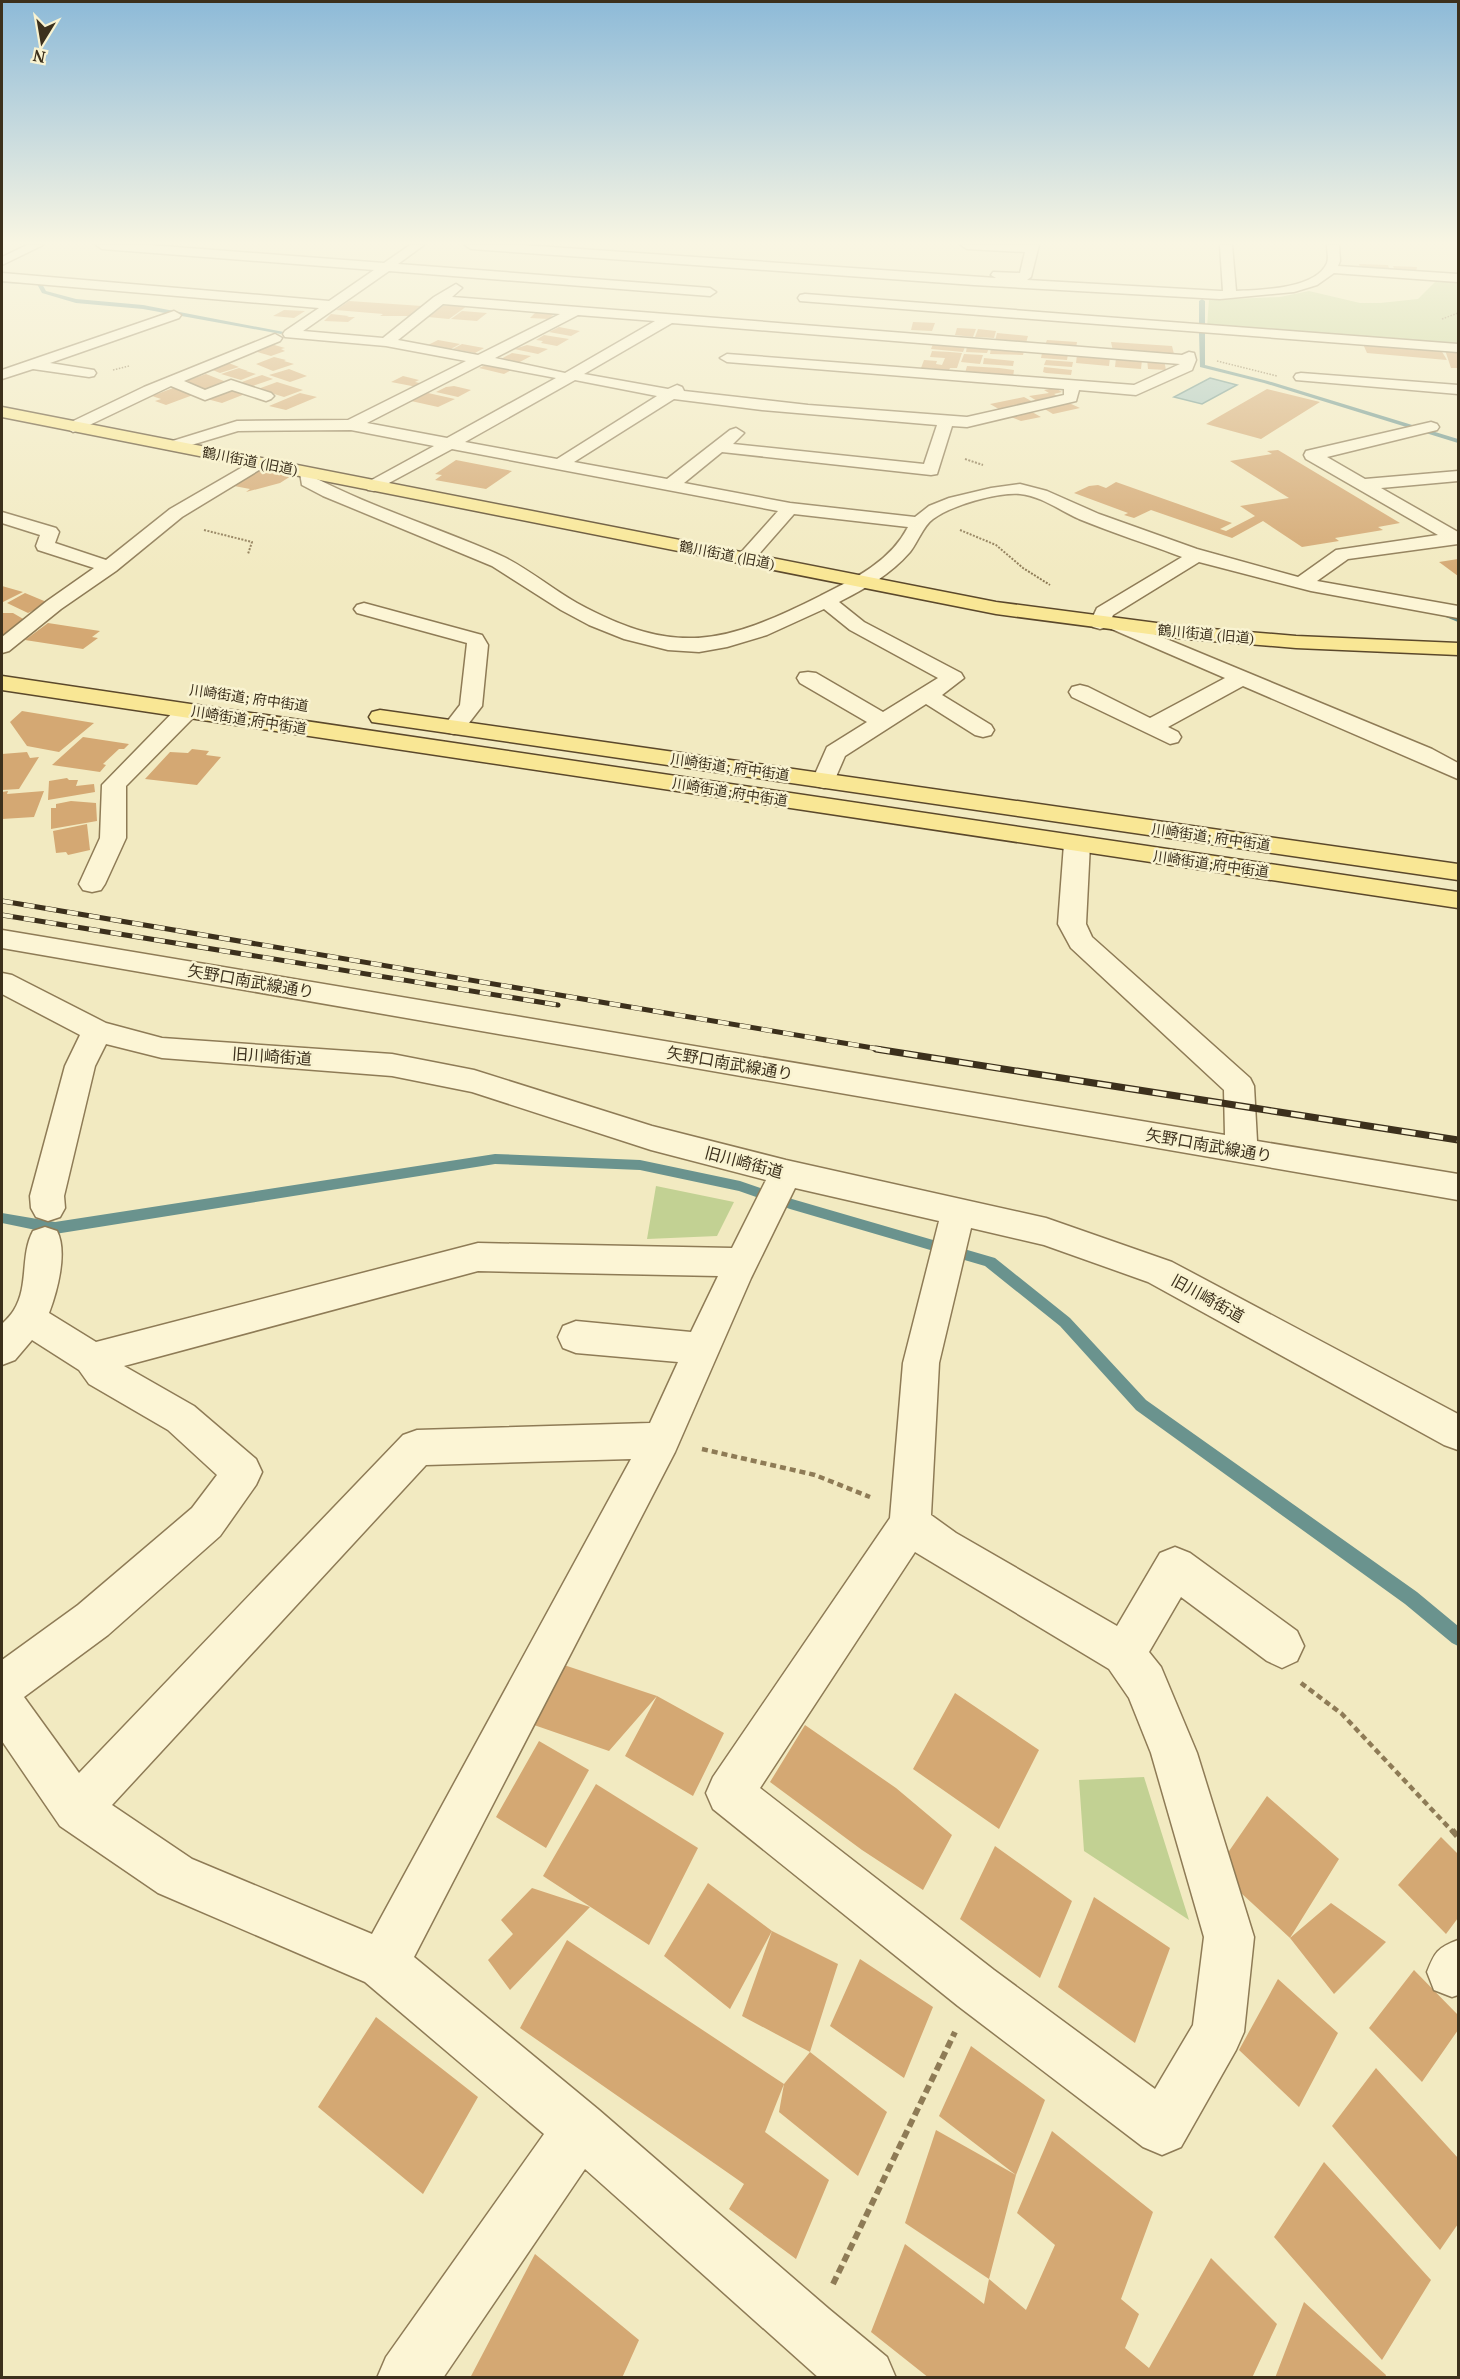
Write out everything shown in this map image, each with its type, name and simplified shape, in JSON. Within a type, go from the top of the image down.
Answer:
[{"type":"main road","name":"鶴川街道 (旧道)","points":[[2,412],[996,608],[1296,642],[1458,649]]},
{"type":"main road","name":"川崎街道; 府中街道","points":[[2,662],[288,703]]},
{"type":"main road","name":"川崎街道;府中街道","points":[[2,683],[1458,900]]},
{"type":"main road","name":"川崎街道; 府中街道","points":[[359,713],[1458,872]]},
{"type":"street","points":[[2,375],[56,356]]},
{"type":"street","points":[[73,427],[171,381],[231,356]]},
{"type":"street","points":[[471,356],[559,374]]},
{"type":"street","points":[[351,425],[487,356]]},
{"type":"street","points":[[374,486],[602,356]]},
{"type":"street","points":[[730,356],[724,360],[910,373],[965,356]]},
{"type":"street","points":[[910,373],[918,356]]},
{"type":"street","points":[[581,378],[668,395],[766,406],[966,422],[1071,398],[1072,386],[1053,356]]},
{"type":"street","points":[[1167,356],[1189,360]]},
{"type":"street","points":[[1072,386],[1136,390],[1187,367],[1189,356]]},
{"type":"street","points":[[1302,377],[1325,356]]},
{"type":"street","points":[[30,365],[89,373]]},
{"type":"street","points":[[1302,377],[1458,390]]},
{"type":"street","points":[[171,381],[205,395],[231,386],[266,396]]},
{"type":"street","points":[[560,464],[692,381]]},
{"type":"street","points":[[1414,386],[1422,421]]},
{"type":"street","points":[[669,486],[766,406]]},
{"type":"street","points":[[1450,432],[1422,421],[1312,455],[1458,538]]},
{"type":"street","points":[[719,447],[931,470],[946,422]]},
{"type":"street","points":[[172,446],[237,426],[351,425],[790,508],[922,519],[961,501],[1012,489],[1022,489],[1086,516],[1200,554],[1223,564],[1302,583],[1458,612]]},
{"type":"street","points":[[2,647],[54,605],[109,567],[167,520],[258,463]]},
{"type":"street","points":[[308,473],[308,481],[346,502],[488,557],[526,576],[568,606],[619,629],[666,643],[696,646],[734,639],[826,601],[863,582],[909,541],[922,519]]},
{"type":"street","points":[[1363,484],[1458,476]]},
{"type":"street","points":[[1396,502],[1427,499]]},
{"type":"street","points":[[745,558],[790,508]]},
{"type":"street","points":[[2,517],[50,532],[45,546],[109,567]]},
{"type":"street","points":[[1302,583],[1342,554],[1458,538]]},
{"type":"street","points":[[1105,621],[1200,554]]},
{"type":"street","points":[[824,781],[835,752],[953,678],[857,626],[826,601]]},
{"type":"street","points":[[364,609],[475,639],[478,645],[471,706],[454,727]]},
{"type":"street","points":[[1105,621],[1424,754],[1458,772]]},
{"type":"street","points":[[808,678],[884,722]]},
{"type":"street","points":[[1151,727],[1242,678]]},
{"type":"street","points":[[1080,692],[1171,738]]},
{"type":"street","points":[[927,695],[983,730]]},
{"type":"street","points":[[92,884],[113,838],[114,785],[187,711]]},
{"type":"street","points":[[1077,844],[1072,924],[1081,942],[1239,1086],[1242,1151]]},
{"type":"street","name":"矢野口南武線通り","points":[[2,939],[1458,1187]]},
{"type":"street","name":"旧川崎街道","points":[[2,982],[97,1031],[162,1048],[392,1065],[474,1081],[651,1138],[957,1214],[1046,1232],[1160,1272],[1458,1433]]},
{"type":"street","points":[[2,1349],[29,1319],[39,1292],[47,1196],[80,1066],[97,1031]]},
{"type":"street","points":[[382,1964],[661,1440],[741,1262],[786,1173]]},
{"type":"street","points":[[910,1524],[942,1547],[1124,1654],[1145,1683],[1174,1753],[1229,1937],[1218,2032],[1162,2128],[976,1988],[729,1793],[910,1524],[921,1363],[957,1214]]},
{"type":"street","points":[[92,1359],[478,1257],[741,1262]]},
{"type":"street","points":[[2,1686],[93,1620],[206,1522],[242,1472],[181,1418],[102,1373],[92,1359],[29,1319]]},
{"type":"street","points":[[576,1337],[702,1348]]},
{"type":"street","points":[[77,1809],[417,1448],[661,1440]]},
{"type":"street","points":[[1124,1654],[1175,1567],[1282,1646]]},
{"type":"street","points":[[2,1702],[77,1809],[175,1876],[382,1964],[580,2129],[808,2330],[866,2378]]},
{"type":"street","points":[[407,2378],[580,2129]]},
{"type":"path","points":[[1216,361],[1276,375],[1302,377]]},
{"type":"path","points":[[922,519],[996,545],[1023,567],[1105,621]]},
{"type":"path","points":[[167,520],[252,542],[248,554]]},
{"type":"path","points":[[661,1440],[815,1475],[885,1503],[910,1524]]},
{"type":"path","points":[[1282,1646],[1289,1674],[1342,1714],[1458,1837]]},
{"type":"path","points":[[808,2330],[829,2293],[976,1988]]},
{"type":"green space","points":[[656,1186],[734,1202],[717,1236],[647,1239]]},
{"type":"green space","points":[[1144,1777],[1189,1920],[1084,1851],[1079,1780]]},
{"type":"water","points":[[1210,378],[1237,385],[1202,404],[1174,397]]},
{"type":"building","points":[[506,356],[531,356],[518,363],[499,360]]},
{"type":"building","points":[[961,356],[957,368],[949,370],[921,368],[924,360],[937,361],[936,364],[942,365],[945,358],[930,357]]},
{"type":"building","points":[[963,356],[983,356],[980,364],[961,362]]},
{"type":"building","points":[[1041,356],[1068,356],[1067,360],[1041,358]]},
{"type":"building","points":[[1077,356],[1110,358],[1109,366],[1076,363]]},
{"type":"building","points":[[1402,356],[1445,356],[1447,360]]},
{"type":"building","points":[[1447,356],[1458,356],[1458,368],[1451,368]]},
{"type":"building","points":[[274,357],[294,364],[273,371],[256,364]]},
{"type":"building","points":[[984,358],[1014,361],[1013,366],[983,364]]},
{"type":"building","points":[[1116,358],[1142,360],[1141,369],[1115,367]]},
{"type":"building","points":[[1147,359],[1164,360],[1166,370],[1148,369]]},
{"type":"building","points":[[1046,360],[1073,362],[1072,367],[1044,365]]},
{"type":"building","points":[[226,362],[239,367],[220,373],[210,369]]},
{"type":"building","points":[[490,363],[515,368],[504,374],[479,368]]},
{"type":"building","points":[[967,366],[1014,370],[1013,377],[965,373]]},
{"type":"building","points":[[1044,367],[1072,370],[1071,375],[1046,373],[1043,372]]},
{"type":"building","points":[[239,368],[256,374],[241,380],[221,374]]},
{"type":"building","points":[[289,369],[307,376],[290,382],[269,375]]},
{"type":"building","points":[[206,374],[229,383],[206,391],[183,382]]},
{"type":"building","points":[[262,375],[273,379],[250,387],[239,383]]},
{"type":"building","points":[[403,376],[419,380],[415,382],[424,384],[417,387],[391,382]]},
{"type":"building","points":[[277,382],[303,390],[284,397],[258,389]]},
{"type":"building","points":[[454,386],[471,390],[458,397],[436,392],[446,387]]},
{"type":"building","points":[[173,388],[193,395],[166,405],[155,401],[161,399],[152,396]]},
{"type":"building","points":[[1055,388],[1062,392],[1054,394],[1059,397],[1037,401],[1029,396],[1049,393],[1044,390]]},
{"type":"building","points":[[1267,389],[1320,402],[1261,439],[1206,424]]},
{"type":"building","points":[[231,390],[245,394],[222,403],[207,399]]},
{"type":"building","points":[[300,393],[317,397],[286,410],[269,406]]},
{"type":"building","points":[[428,393],[455,399],[438,407],[411,401]]},
{"type":"building","points":[[1024,397],[1035,403],[1004,412],[990,404]]},
{"type":"building","points":[[1069,403],[1080,408],[1053,414],[1043,408]]},
{"type":"building","points":[[1032,412],[1041,417],[1021,421],[1011,417]]},
{"type":"building","points":[[1278,450],[1400,523],[1378,527],[1383,530],[1335,538],[1339,541],[1302,547],[1263,521],[1232,538],[1151,510],[1134,518],[1124,515],[1128,513],[1074,493],[1089,486],[1098,485],[1106,488],[1116,482],[1232,523],[1220,529],[1226,531],[1255,516],[1240,506],[1289,498],[1230,461],[1272,454],[1267,451]]},
{"type":"building","points":[[456,460],[512,471],[486,489],[435,480],[442,475],[435,474]]},
{"type":"building","points":[[255,469],[291,476],[280,483],[246,492],[250,489],[229,485]]},
{"type":"building","points":[[1458,559],[1458,576],[1439,562]]},
{"type":"building","points":[[2,586],[23,592],[3,602]]},
{"type":"building","points":[[25,593],[49,603],[28,613],[7,603]]},
{"type":"building","points":[[2,613],[13,613],[25,620],[2,639]]},
{"type":"building","points":[[48,623],[100,631],[92,637],[98,638],[83,649],[25,640]]},
{"type":"building","points":[[22,711],[94,723],[59,752],[27,746],[10,722]]},
{"type":"building","points":[[83,737],[129,744],[124,749],[119,749],[103,764],[106,765],[100,772],[52,765]]},
{"type":"building","points":[[192,749],[209,751],[206,755],[221,757],[197,785],[145,779],[170,752],[188,753]]},
{"type":"building","points":[[27,752],[30,758],[39,757],[19,789],[2,790],[2,754]]},
{"type":"building","points":[[67,778],[78,780],[76,786],[94,784],[95,792],[48,800],[49,781]]},
{"type":"building","points":[[8,791],[7,794],[44,791],[34,817],[2,819],[2,792]]},
{"type":"building","points":[[71,801],[96,803],[97,821],[51,829],[51,808],[56,808],[56,804]]},
{"type":"building","points":[[87,824],[90,850],[68,855],[66,852],[56,853],[53,831]]},
{"type":"building","points":[[558,1663],[657,1696],[609,1751],[534,1725]]},
{"type":"building","points":[[955,1693],[1039,1750],[999,1829],[913,1769]]},
{"type":"building","points":[[657,1696],[724,1733],[693,1796],[625,1756]]},
{"type":"building","points":[[805,1725],[896,1788],[952,1835],[923,1890],[862,1850],[770,1782]]},
{"type":"building","points":[[539,1741],[589,1770],[546,1848],[496,1817]]},
{"type":"building","points":[[596,1784],[698,1848],[649,1945],[543,1876]]},
{"type":"building","points":[[1267,1796],[1339,1859],[1290,1938],[1216,1870]]},
{"type":"building","points":[[1441,1837],[1458,1854],[1458,1918],[1446,1934],[1398,1885]]},
{"type":"building","points":[[995,1846],[1072,1901],[1040,1978],[960,1919]]},
{"type":"building","points":[[708,1883],[772,1931],[730,2009],[664,1956]]},
{"type":"building","points":[[532,1888],[590,1907],[510,1990],[488,1960],[513,1934],[501,1920]]},
{"type":"building","points":[[1094,1897],[1170,1948],[1135,2043],[1058,1987]]},
{"type":"building","points":[[1331,1903],[1386,1942],[1334,1994],[1290,1938]]},
{"type":"building","points":[[772,1931],[838,1964],[810,2052],[742,2016]]},
{"type":"building","points":[[567,1940],[784,2084],[765,2132],[829,2180],[796,2259],[729,2209],[744,2184],[520,2028]]},
{"type":"building","points":[[860,1959],[933,2007],[904,2078],[830,2026]]},
{"type":"building","points":[[1414,1970],[1458,2015],[1458,2030],[1422,2082],[1369,2028]]},
{"type":"building","points":[[1278,1979],[1338,2033],[1299,2107],[1239,2050]]},
{"type":"building","points":[[376,2017],[478,2097],[423,2194],[318,2107]]},
{"type":"building","points":[[971,2046],[1045,2100],[1016,2175],[939,2116]]},
{"type":"building","points":[[810,2052],[887,2112],[858,2176],[779,2112],[784,2084]]},
{"type":"building","points":[[1376,2068],[1458,2158],[1458,2224],[1440,2250],[1332,2126]]},
{"type":"building","points":[[936,2130],[1016,2175],[989,2279],[905,2223]]},
{"type":"building","points":[[1052,2131],[1153,2212],[1121,2299],[1139,2314],[1125,2348],[1149,2368],[1211,2258],[1277,2324],[1252,2378],[929,2378],[871,2332],[905,2244],[984,2304],[989,2279],[1026,2310],[1055,2245],[1017,2213]]},
{"type":"building","points":[[1324,2162],[1431,2280],[1382,2360],[1274,2237]]},
{"type":"building","points":[[535,2254],[639,2340],[622,2378],[470,2378]]},
{"type":"building","points":[[1304,2302],[1386,2375],[1385,2378],[1275,2378]]},
{"type":"waterway","points":[[1202,356],[1202,366],[1266,382],[1458,441]]},
{"type":"waterway","points":[[1444,613],[1458,620]]},
{"type":"waterway","points":[[2,1218],[55,1228],[495,1159],[640,1165],[740,1186],[790,1204],[990,1262],[1065,1322],[1141,1405],[1411,1598],[1458,1637]]},
{"type":"railway","points":[[2,901],[885,1050]]},
{"type":"railway","points":[[2,915],[558,1005]]},
{"type":"railway","points":[[876,1049],[1458,1140]]}]
